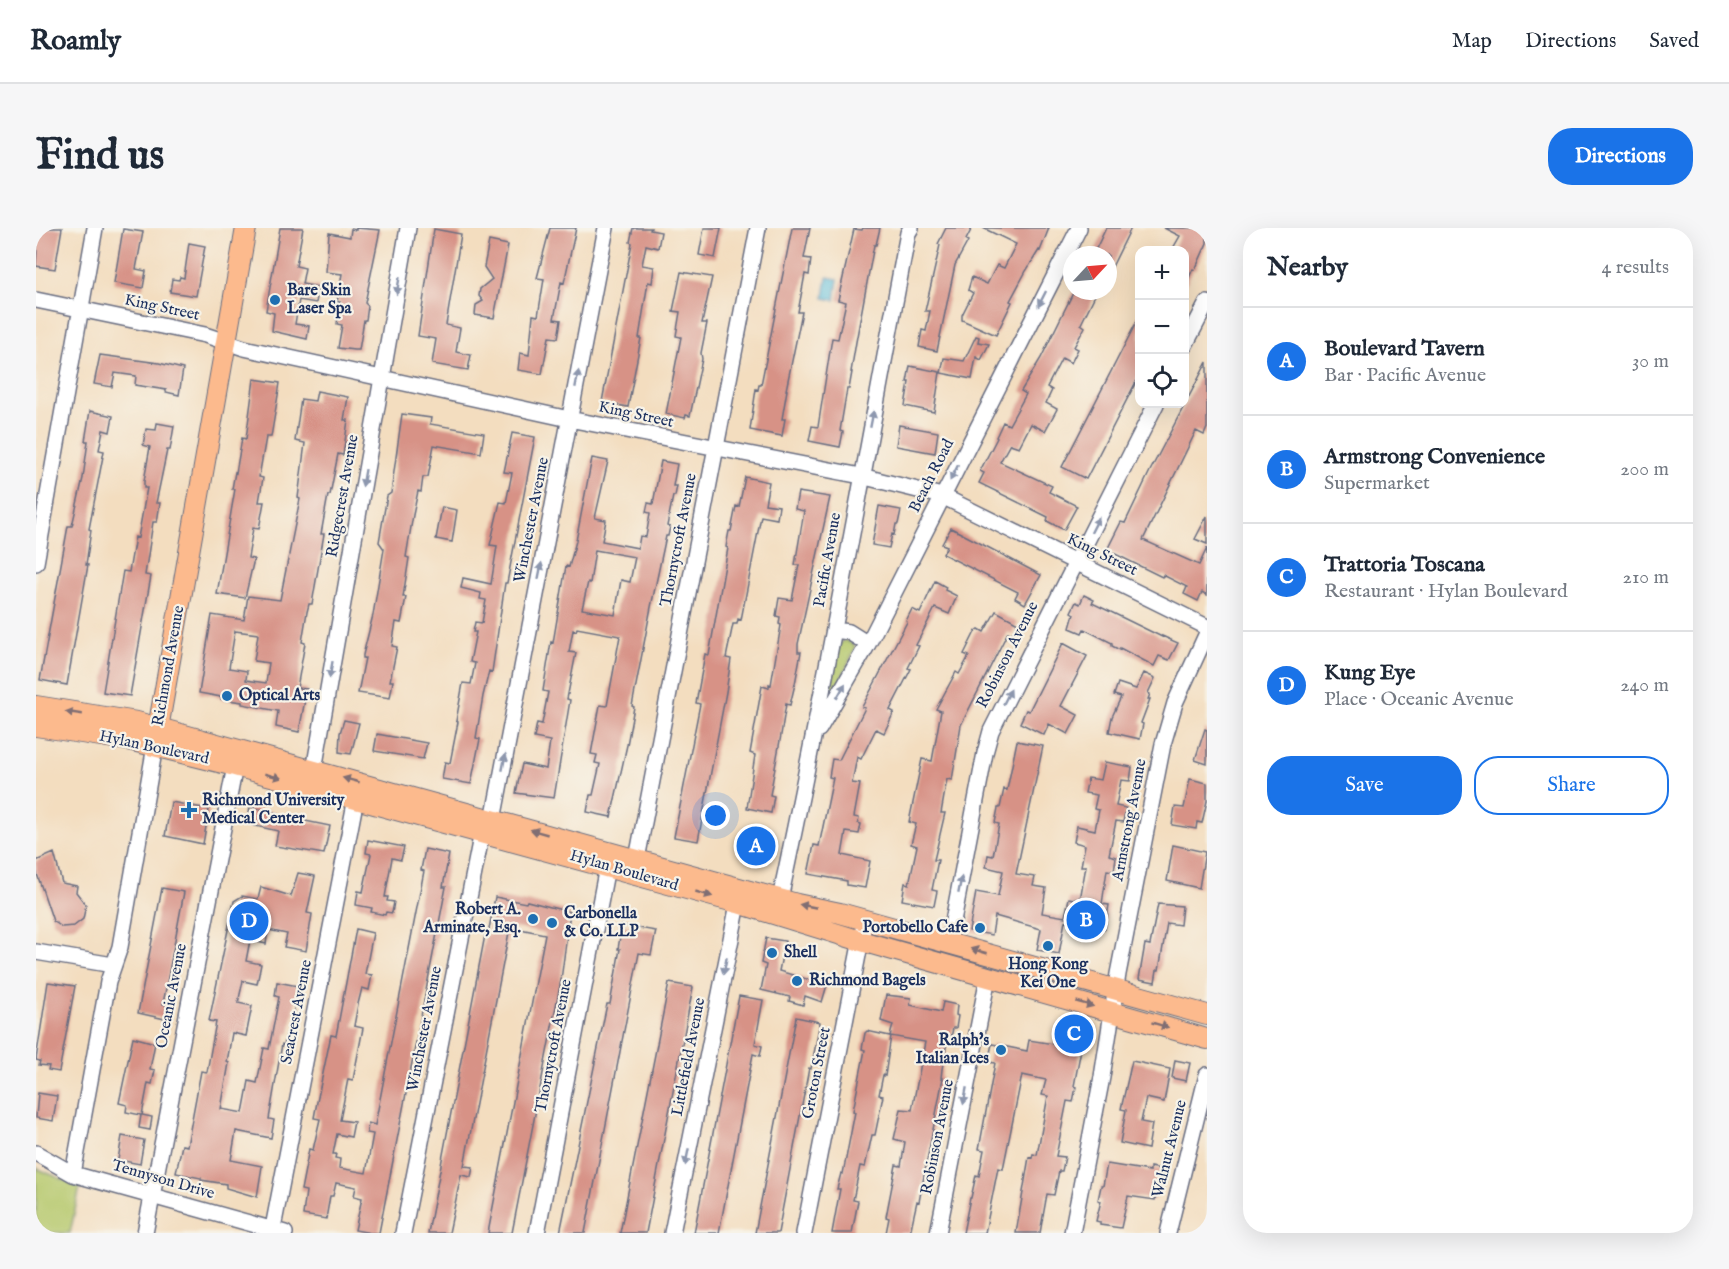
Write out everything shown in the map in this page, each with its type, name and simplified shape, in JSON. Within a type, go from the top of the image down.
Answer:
[{"type":"main road","name":"Richmond Avenue","points":[[157,737],[246,228]]},
{"type":"main road","name":"Hylan Boulevard","points":[[36,706],[137,722],[157,737],[235,765],[356,798],[637,859],[861,941],[1207,1038]]},
{"type":"main road","name":"Hylan Boulevard","points":[[36,726],[157,737],[314,770],[608,867],[739,896],[780,899],[865,919],[1207,1015]]},
{"type":"street","points":[[36,563],[94,228]]},
{"type":"street","name":"Ridgecrest Avenue","points":[[314,770],[408,228]]},
{"type":"street","name":"Winchester Avenue","points":[[403,1233],[606,228]]},
{"type":"street","name":"Thornycroft Avenue","points":[[637,859],[758,228]]},
{"type":"street","name":"Pacific Avenue","points":[[780,899],[814,738],[861,476],[911,228]]},
{"type":"street","name":"Beach Road","points":[[814,738],[868,644],[1078,228]]},
{"type":"street","name":"King Street","points":[[36,300],[569,420],[861,476],[942,496],[1207,627]]},
{"type":"street","points":[[1189,339],[1207,303]]},
{"type":"street","name":"Robinson Avenue","points":[[949,942],[991,731],[1154,408]]},
{"type":"street","points":[[834,630],[849,632],[868,644]]},
{"type":"street","name":"Armstrong Avenue","points":[[1072,1233],[1166,730],[1182,686],[1207,633]]},
{"type":"street","name":"Richmond Avenue","points":[[73,1173],[108,982],[120,948],[157,737]]},
{"type":"street","name":"Oceanic Avenue","points":[[145,1233],[235,765]]},
{"type":"street","name":"Seacrest Avenue","points":[[277,1232],[356,798]]},
{"type":"street","name":"Thornycroft Avenue","points":[[537,1233],[608,867]]},
{"type":"street","name":"Littlefield Avenue","points":[[672,1233],[739,896]]},
{"type":"street","name":"Groton Street","points":[[804,1233],[865,919]]},
{"type":"street","points":[[36,952],[113,965]]},
{"type":"street","name":"Robinson Avenue","points":[[938,1233],[988,977]]},
{"type":"street","name":"Walnut Avenue","points":[[1168,1233],[1207,1074]]},
{"type":"street","name":"Tennyson Drive","points":[[36,1153],[73,1173],[277,1232]]},
{"type":"green space","points":[[845,640],[854,644],[855,649],[838,686],[833,689],[831,685],[839,644]]},
{"type":"green space","points":[[36,1168],[80,1187],[70,1233],[36,1233]]},
{"type":"water","points":[[827,277],[838,279],[835,300],[824,298]]},
{"type":"building","points":[[38,228],[62,228],[55,269],[36,266]]},
{"type":"building","points":[[280,228],[303,228],[296,266],[305,268],[302,284],[319,287],[316,303],[299,300],[295,324],[309,326],[307,339],[272,331],[274,313],[266,311]]},
{"type":"building","points":[[356,228],[380,230],[365,303],[368,306],[359,350],[338,348],[342,325],[337,324],[340,302],[337,302],[342,274],[326,272],[329,233],[350,237],[351,229],[356,230]]},
{"type":"building","points":[[550,228],[576,228],[564,283],[561,282],[554,319],[561,320],[558,338],[549,337],[542,374],[518,370],[520,353],[529,355],[533,315],[538,316],[544,279],[537,278]]},
{"type":"building","points":[[633,228],[651,228],[650,230],[661,232],[658,248],[646,245],[642,265],[654,267],[652,283],[648,282],[639,338],[641,338],[628,407],[602,402]]},
{"type":"building","points":[[704,228],[721,228],[715,258],[699,255]]},
{"type":"building","points":[[792,228],[810,228],[804,258],[811,259],[809,275],[805,274],[798,312],[802,312],[786,390],[782,436],[750,430],[756,389],[758,390],[761,385]]},
{"type":"building","points":[[863,228],[880,228],[876,245],[874,245],[849,389],[847,389],[840,431],[843,432],[840,447],[809,441],[812,426],[818,427],[832,338],[838,339],[846,302],[838,300],[854,229],[862,230]]},
{"type":"building","points":[[946,228],[972,228],[955,265],[937,351],[919,347],[922,330],[926,331],[930,311],[925,311],[940,245],[938,244]]},
{"type":"building","points":[[983,228],[1049,228],[1040,251],[1010,301],[1012,302],[996,335],[962,320],[962,315],[973,293],[968,290],[972,277],[987,284],[997,265],[1004,268],[1016,244]]},
{"type":"building","points":[[1106,228],[1131,228],[1117,257],[1117,246],[1097,246]]},
{"type":"building","points":[[1164,228],[1207,228],[1207,243],[1195,270],[1193,269],[1189,278],[1189,246],[1174,246],[1180,236]]},
{"type":"building","points":[[123,229],[143,232],[136,269],[146,271],[143,288],[114,283]]},
{"type":"building","points":[[434,229],[461,234],[446,325],[460,328],[456,352],[471,355],[468,370],[432,364],[436,339],[418,336]]},
{"type":"building","points":[[489,241],[508,245],[494,318],[475,315],[476,305],[483,301],[479,296],[480,289],[492,279],[484,267]]},
{"type":"building","points":[[189,243],[205,246],[196,296],[170,292],[172,279],[184,278]]},
{"type":"building","points":[[681,272],[712,277],[702,323],[707,323],[701,353],[702,359],[690,416],[686,415],[685,418],[666,414],[681,337],[676,336],[680,312],[673,311]]},
{"type":"building","points":[[1070,300],[1093,300],[1081,324],[1085,327],[1074,347],[1078,349],[1071,363],[1062,358],[1047,387],[1052,390],[1046,403],[1057,409],[1045,431],[1031,424],[1019,447],[1010,444],[1000,462],[1052,486],[1049,492],[1077,506],[1064,530],[1047,521],[1048,517],[979,483],[984,473],[980,471],[1003,422],[1009,425],[1026,394],[1021,391],[1041,358]]},
{"type":"building","points":[[1135,325],[1135,384],[1086,479],[1062,467]]},
{"type":"building","points":[[976,336],[979,337],[978,342],[989,344],[981,360],[976,357],[972,379],[941,373],[944,358],[964,361]]},
{"type":"building","points":[[100,355],[159,363],[183,369],[179,395],[166,392],[166,390],[135,385],[136,376],[115,373],[112,387],[94,384]]},
{"type":"building","points":[[1207,362],[1207,428],[1204,435],[1196,431],[1143,540],[1199,565],[1207,548],[1207,595],[1202,592],[1198,601],[1184,594],[1187,587],[1107,550],[1121,522],[1125,523],[1183,408],[1189,408],[1189,396]]},
{"type":"building","points":[[910,366],[940,372],[934,412],[905,406]]},
{"type":"building","points":[[254,379],[280,383],[271,437],[266,437],[259,477],[263,478],[259,502],[264,502],[259,529],[253,528],[248,558],[254,559],[245,598],[217,594],[235,489],[232,489],[242,438],[246,439]]},
{"type":"building","points":[[317,391],[348,397],[344,420],[348,420],[343,455],[338,454],[330,495],[328,495],[312,604],[309,604],[302,642],[305,643],[297,688],[307,689],[299,732],[276,727],[278,711],[199,693],[212,615],[244,620],[248,596],[280,600],[300,499],[298,498],[305,443],[295,441],[301,399],[315,401]],"holes":[[[235,631],[258,634],[254,661],[269,663],[266,683],[246,680],[247,671],[229,668]]]},
{"type":"building","points":[[90,411],[113,416],[110,432],[103,430],[99,450],[104,451],[89,529],[91,530],[86,565],[88,565],[67,685],[40,680],[68,526],[72,526],[83,478],[88,441],[85,441]]},
{"type":"building","points":[[402,414],[431,418],[430,424],[484,433],[481,453],[434,445],[428,477],[423,477],[421,492],[418,491],[413,515],[406,557],[409,558],[403,597],[406,597],[401,623],[396,622],[392,646],[397,647],[390,681],[393,681],[390,698],[358,693],[365,658],[363,655],[373,615],[384,549],[379,542],[387,496],[391,493]]},
{"type":"building","points":[[157,423],[174,426],[156,503],[160,503],[157,522],[153,522],[145,575],[151,576],[130,696],[103,692],[123,571],[129,572],[147,488],[144,488],[144,481],[150,447],[143,445],[146,429],[156,430]]},
{"type":"building","points":[[899,425],[938,432],[935,453],[896,446]]},
{"type":"building","points":[[512,433],[535,437],[507,583],[505,583],[492,672],[489,671],[483,696],[476,738],[480,739],[471,784],[442,779],[445,762],[450,763],[463,683],[471,684],[475,663],[470,662],[476,632],[473,632],[475,622],[482,623],[486,600],[480,599],[481,593],[461,588],[463,578],[491,584],[497,546],[490,545],[500,502],[506,503],[512,473],[504,472]]},
{"type":"building","points":[[592,458],[608,461],[595,518],[606,520],[602,541],[638,548],[640,536],[646,537],[650,513],[646,512],[648,503],[653,504],[661,461],[677,464],[673,486],[677,486],[667,526],[670,527],[668,536],[666,536],[651,607],[627,745],[611,817],[587,812],[600,764],[595,763],[597,755],[591,754],[600,705],[607,706],[620,636],[577,628],[576,631],[573,630],[569,652],[576,653],[567,699],[570,700],[554,798],[516,793],[522,764],[546,769],[550,741],[534,738],[537,723],[542,724],[548,692],[543,691],[551,642],[553,643],[566,566],[569,567]],"holes":[[[595,550],[635,557],[630,582],[621,580],[615,615],[582,609],[588,582],[590,583]]]},
{"type":"building","points":[[745,477],[769,482],[765,504],[779,506],[777,519],[761,516],[741,620],[738,619],[737,624],[733,624],[726,658],[731,659],[726,692],[698,841],[674,837],[700,704],[696,703],[705,654],[709,655],[729,531],[731,531],[736,506],[739,507]]},
{"type":"building","points":[[798,492],[830,497],[798,644],[798,652],[801,652],[795,684],[790,705],[786,704],[770,795],[774,796],[771,813],[747,808],[755,755],[750,753],[762,686],[769,688],[769,684],[771,685],[781,625],[779,624],[780,617],[776,616],[779,598],[792,600],[799,565],[795,565],[804,511],[795,509]]},
{"type":"building","points":[[879,506],[901,510],[889,548],[872,545]]},
{"type":"building","points":[[442,507],[457,510],[452,542],[436,539]]},
{"type":"building","points":[[1207,516],[1207,544],[1195,539]]},
{"type":"building","points":[[951,528],[1041,575],[1025,604],[1015,598],[1018,592],[943,554],[947,546],[942,544]]},
{"type":"building","points":[[935,581],[946,587],[945,590],[957,596],[949,614],[935,608],[916,645],[919,646],[908,668],[911,669],[890,710],[894,712],[884,733],[876,729],[861,759],[857,757],[852,783],[860,784],[854,817],[859,818],[858,823],[861,824],[859,834],[846,832],[842,855],[870,861],[865,888],[847,885],[847,881],[808,874],[814,845],[819,846],[833,778],[829,777],[832,759],[839,760],[865,708],[862,707],[912,609],[920,613]]},
{"type":"building","points":[[1084,595],[1094,600],[1092,603],[1178,643],[1169,660],[1159,656],[1154,666],[1112,646],[1112,643],[1084,629],[1082,633],[1070,628],[1074,614],[1071,612],[1076,602],[1080,604]]},
{"type":"building","points":[[996,611],[1018,623],[1012,634],[1008,632],[961,725],[952,780],[947,779],[941,813],[945,813],[934,860],[938,860],[932,890],[937,891],[934,906],[902,900],[905,883],[909,884],[917,846],[911,844],[916,824],[909,822],[922,759],[932,761],[941,711],[936,709],[956,672],[959,674],[969,656],[964,654],[975,632],[979,629],[984,632]]},
{"type":"building","points":[[1063,643],[1087,656],[1061,706],[1078,715],[1068,734],[1049,724],[1044,735],[1020,723],[1026,710],[1029,711]]},
{"type":"building","points":[[1144,673],[1155,678],[1148,693],[1150,694],[1148,699],[1150,699],[1141,723],[1143,724],[1140,739],[1109,732],[1112,717],[1121,697],[1114,695],[1118,683],[1136,689]]},
{"type":"building","points":[[344,720],[359,723],[351,754],[339,752],[340,733]]},
{"type":"building","points":[[1205,729],[1207,730],[1207,764],[1195,760]]},
{"type":"building","points":[[377,734],[427,743],[423,759],[374,751]]},
{"type":"building","points":[[1017,741],[1043,746],[1016,874],[1035,877],[1033,886],[1046,888],[1042,913],[1065,917],[1069,898],[1080,900],[1086,866],[1081,866],[1085,845],[1074,842],[1077,826],[1095,830],[1099,810],[1094,809],[1097,795],[1085,793],[1088,778],[1101,780],[1105,762],[1132,767],[1130,781],[1121,780],[1116,806],[1126,808],[1123,822],[1116,821],[1109,855],[1116,857],[1114,871],[1107,870],[1102,904],[1109,905],[1105,929],[1065,921],[1059,954],[1037,950],[1041,929],[995,916],[992,935],[969,931],[976,892],[998,896],[1003,871],[986,867],[988,855],[993,856],[999,824],[995,823],[998,808],[1000,808],[1004,789],[1007,790]]},
{"type":"building","points":[[1190,779],[1207,783],[1207,801],[1202,823],[1197,822],[1196,829],[1172,825],[1175,807],[1184,808]]},
{"type":"building","points":[[171,802],[209,809],[203,844],[165,836]]},
{"type":"building","points":[[250,807],[330,826],[324,854],[275,846],[278,831],[247,824]]},
{"type":"building","points":[[748,834],[769,840],[765,854],[744,848]]},
{"type":"building","points":[[368,840],[404,847],[401,860],[392,858],[385,897],[388,897],[387,901],[394,902],[392,913],[386,912],[385,915],[371,912],[372,908],[356,905],[358,891],[363,892],[371,854],[366,853]]},
{"type":"building","points":[[1173,845],[1205,852],[1199,888],[1167,881]]},
{"type":"building","points":[[425,849],[449,854],[443,887],[446,887],[379,1233],[371,1233],[355,1230],[362,1198],[354,1196],[356,1187],[336,1183],[333,1196],[330,1196],[326,1219],[303,1215],[306,1191],[301,1190],[309,1149],[313,1150],[320,1119],[314,1118],[317,1102],[331,1035],[336,1036],[356,929],[373,933],[365,974],[372,975],[369,990],[362,988],[358,1004],[354,1026],[363,1028],[353,1080],[348,1079],[340,1120],[354,1122],[351,1137],[337,1134],[333,1154],[336,1154],[335,1158],[340,1159],[339,1168],[366,1173],[373,1134],[367,1133],[368,1123],[375,1125],[424,871],[421,870]]},
{"type":"building","points":[[54,853],[62,883],[77,886],[76,892],[86,905],[83,919],[74,926],[62,927],[53,921],[36,871],[36,861]]},
{"type":"building","points":[[298,873],[315,876],[307,913],[312,914],[306,951],[284,947],[287,934],[268,930],[266,944],[250,940],[246,961],[261,964],[257,984],[243,981],[238,1003],[252,1006],[246,1036],[232,1033],[221,1109],[243,1113],[249,1081],[257,1083],[264,1048],[269,1049],[279,997],[275,996],[277,982],[298,986],[290,1034],[287,1033],[284,1045],[282,1044],[269,1119],[274,1120],[271,1138],[236,1131],[231,1160],[262,1166],[257,1197],[226,1188],[226,1184],[176,1173],[182,1145],[187,1146],[201,1071],[207,1072],[216,1022],[209,1021],[234,901],[242,896],[258,899],[261,887],[291,896]]},
{"type":"building","points":[[162,888],[184,892],[163,1004],[167,1005],[165,1019],[138,1013]]},
{"type":"building","points":[[495,897],[526,903],[527,901],[570,912],[561,980],[512,1233],[488,1233],[545,934],[510,927],[464,1166],[473,1167],[471,1177],[461,1175],[449,1233],[428,1233],[485,935],[488,935]]},
{"type":"building","points":[[1158,904],[1182,906],[1180,925],[1167,923],[1155,982],[1139,979],[1145,944],[1150,945]]},
{"type":"building","points":[[622,925],[656,931],[651,955],[639,953],[585,1233],[560,1233],[607,1004],[610,1004]]},
{"type":"building","points":[[766,938],[785,941],[779,971],[827,985],[822,1002],[805,996],[803,1005],[789,1001],[790,997],[761,990],[766,965],[761,963]]},
{"type":"building","points":[[48,982],[75,986],[59,1072],[48,1070],[49,1066],[39,1065],[40,1061],[36,1060]]},
{"type":"building","points":[[669,983],[693,987],[646,1233],[620,1233]]},
{"type":"building","points":[[886,995],[911,998],[910,1005],[941,1012],[943,1002],[957,1005],[956,1028],[953,1028],[951,1038],[948,1037],[942,1069],[941,1078],[943,1078],[919,1202],[917,1201],[910,1233],[886,1233],[889,1218],[886,1217],[896,1165],[901,1166],[905,1142],[894,1139],[901,1109],[912,1110],[925,1042],[891,1036],[885,1076],[883,1075],[879,1095],[883,1096],[875,1135],[872,1135],[865,1167],[860,1166],[853,1200],[858,1201],[852,1233],[832,1233],[840,1189],[837,1189],[841,1173],[843,1174],[855,1112],[853,1111],[865,1050],[862,1049],[865,1033],[867,1031],[890,1036],[893,1025],[881,1021]]},
{"type":"building","points":[[739,996],[763,1000],[755,1044],[762,1046],[760,1056],[753,1054],[719,1233],[694,1233]]},
{"type":"building","points":[[796,1017],[820,1022],[811,1069],[809,1068],[778,1233],[755,1233]]},
{"type":"building","points":[[1071,1023],[1085,1028],[1073,1102],[1067,1101],[1056,1156],[1065,1157],[1062,1171],[1059,1171],[1054,1195],[1047,1194],[1040,1233],[1016,1233],[1029,1157],[1032,1158],[1033,1154],[1037,1155],[1048,1096],[1042,1095],[1046,1080],[1022,1075],[1003,1169],[998,1168],[985,1233],[963,1233],[984,1150],[979,1149],[995,1063],[988,1062],[992,1044],[1027,1051],[1029,1040],[1066,1046]]},
{"type":"building","points":[[133,1037],[155,1043],[150,1069],[155,1070],[152,1084],[148,1083],[142,1115],[152,1117],[150,1130],[139,1128],[141,1115],[126,1112],[127,1105],[119,1103]]},
{"type":"building","points":[[1175,1060],[1190,1063],[1186,1081],[1172,1078]]},
{"type":"building","points":[[1132,1061],[1170,1069],[1164,1102],[1146,1098],[1141,1122],[1152,1124],[1148,1149],[1120,1143],[1126,1110],[1121,1109]]},
{"type":"building","points":[[38,1093],[57,1096],[53,1121],[36,1118]]},
{"type":"building","points":[[122,1136],[144,1140],[140,1164],[118,1160]]},
{"type":"building","points":[[1107,1164],[1150,1171],[1150,1167],[1161,1169],[1155,1200],[1128,1196],[1121,1228],[1100,1225],[1100,1222],[1096,1221],[1101,1201],[1098,1200]]},
{"type":"place","name":"Bare Skin Laser Spa","points":[[275,300]]},
{"type":"place","name":"Optical Arts","points":[[227,696]]},
{"type":"place","name":"Richmond University Medical Center","points":[[189,810]]},
{"type":"place","name":"Boulevard Tavern","points":[[756,846]]},
{"type":"place","name":"Robert A. Arminate, Esq.","points":[[533,919]]},
{"type":"place","name":"Armstrong Convenience","points":[[1086,920]]},
{"type":"place","name":"Kung Eye","points":[[249,921]]},
{"type":"place","name":"Carbonella & Co. LLP","points":[[552,923]]},
{"type":"place","name":"Portobello Cafe","points":[[980,928]]},
{"type":"place","name":"Hong Kong Kei One","points":[[1048,946]]},
{"type":"place","name":"Shell","points":[[772,953]]},
{"type":"place","name":"Richmond Bagels","points":[[797,981]]},
{"type":"place","name":"Trattoria Toscana","points":[[1074,1034]]},
{"type":"place","name":"Ralph's Italian Ices","points":[[1001,1050]]}]
